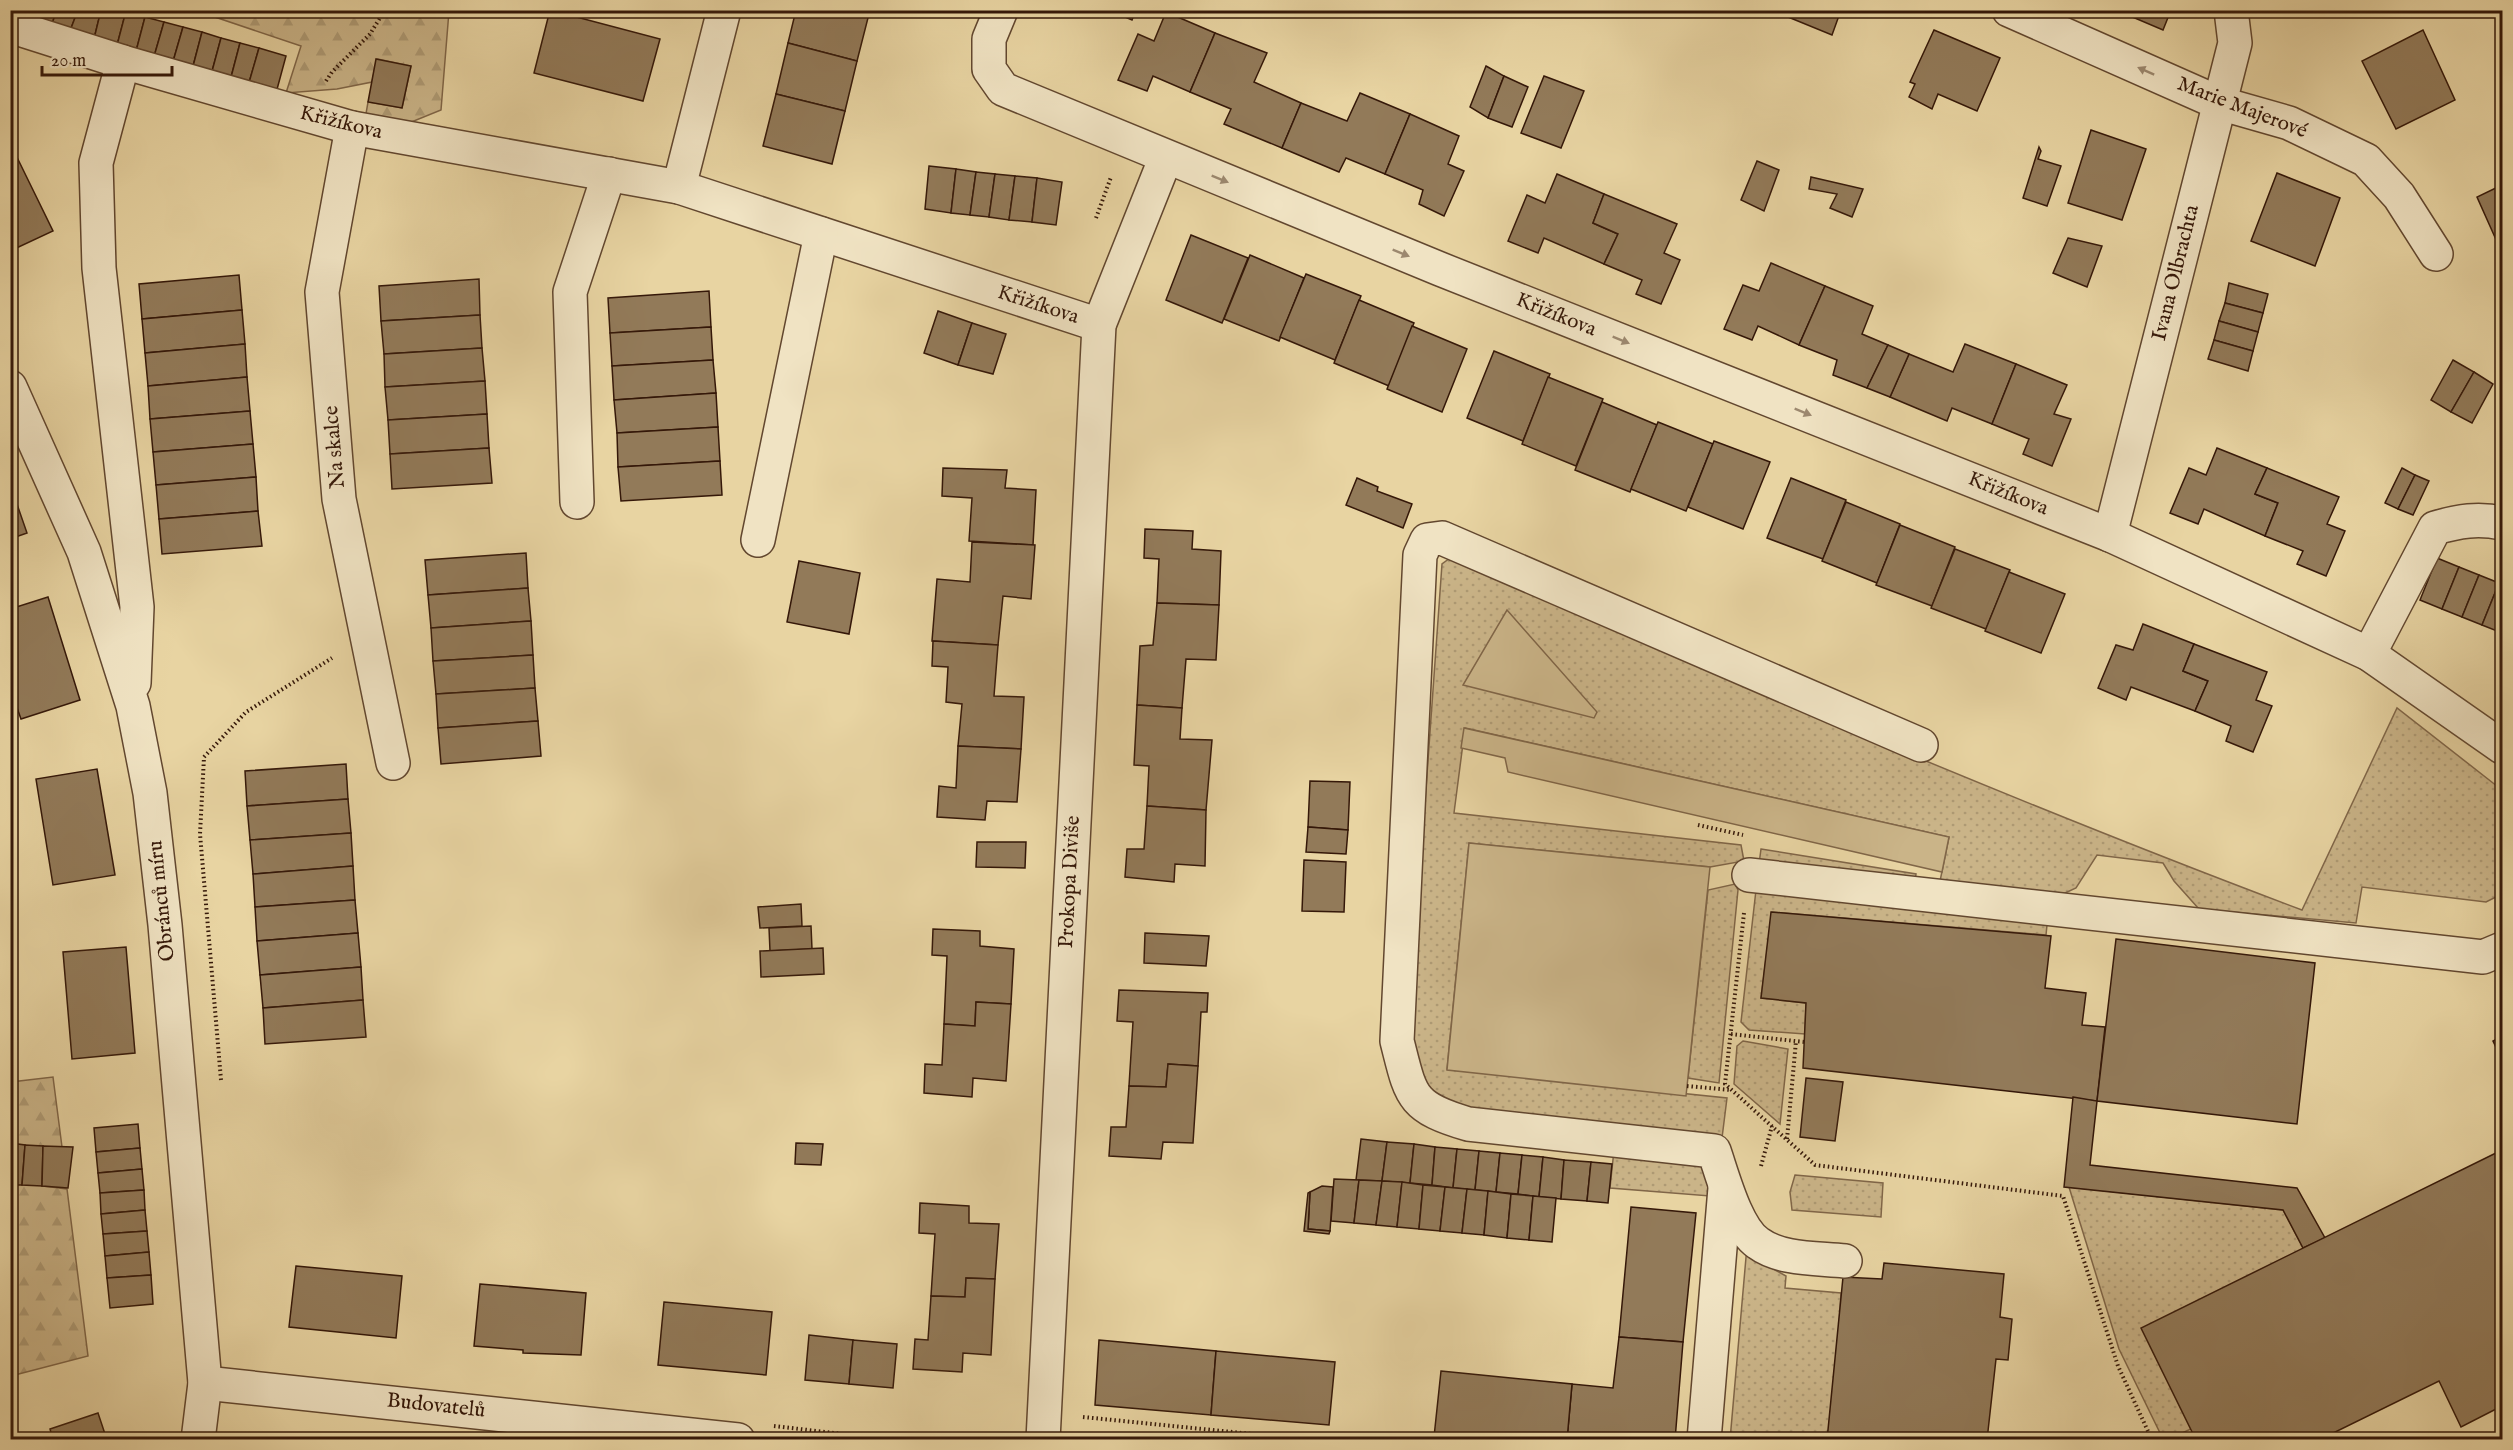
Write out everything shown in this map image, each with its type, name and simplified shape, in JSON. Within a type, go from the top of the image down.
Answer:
[{"type":"street","points":[[678,187],[724,10]]},
{"type":"street","points":[[1001,10],[989,39],[989,69],[1003,89],[1166,157]]},
{"type":"street","name":"Marie Majerové","points":[[2009,10],[2219,103],[2289,123],[2366,160],[2399,196],[2436,254]]},
{"type":"street","name":"Ivana Olbrachta","points":[[2110,536],[2235,43],[2231,10]]},
{"type":"street","name":"Křižíkova","points":[[10,26],[123,62],[352,128],[678,187],[1099,325],[1166,157],[2110,536],[2370,654],[2502,747]]},
{"type":"street","points":[[123,62],[96,163],[99,268],[137,607],[133,706]]},
{"type":"street","name":"Na skalce","points":[[352,128],[322,292],[339,499],[393,763]]},
{"type":"street","points":[[577,502],[570,292],[609,174]]},
{"type":"street","points":[[758,540],[821,234]]},
{"type":"street","name":"Prokopa Diviše","points":[[1044,1427],[1099,325]]},
{"type":"street","name":"Obránců míru","points":[[10,387],[84,552],[133,706],[150,793],[165,925],[205,1383],[198,1440]]},
{"type":"street","points":[[2370,654],[2434,528],[2475,519],[2502,523]]},
{"type":"street","points":[[1845,1261],[1775,1252],[1758,1243],[1744,1228],[1714,1151],[1468,1124],[1438,1115],[1421,1106],[1408,1086],[1397,1041],[1420,555],[1427,540],[1442,538],[1921,745]]},
{"type":"street","points":[[1749,875],[2483,957],[2502,949]]},
{"type":"street","points":[[1704,1440],[1726,1184]]},
{"type":"street","name":"Budovatelů","points":[[205,1383],[738,1440]]},
{"type":"path","points":[[306,115],[332,72],[370,34],[386,10]]},
{"type":"path","points":[[222,1089],[200,834],[204,757],[246,712],[367,637]]},
{"type":"path","points":[[1749,875],[1725,1084],[1815,1165],[2063,1196],[2118,1366],[2152,1440]]},
{"type":"path","points":[[1731,1034],[1804,1042]]},
{"type":"path","points":[[1787,1140],[1796,1041]]},
{"type":"path","points":[[1687,1086],[1732,1090]]},
{"type":"path","points":[[1044,1427],[1312,1440]]},
{"type":"path","points":[[2185,1440],[2194,1435]]},
{"type":"green space","points":[[197,11],[449,11],[441,110],[404,125],[364,125],[368,102],[402,108],[411,66],[377,59],[372,82],[337,89],[286,93],[301,46]]},
{"type":"green space","points":[[1450,558],[1768,695],[1980,783],[2302,910],[2397,708],[2502,790],[2502,894],[2486,902],[2362,887],[2356,923],[2199,909],[2174,881],[2163,863],[2097,855],[2076,888],[2063,894],[1939,886],[1949,837],[1465,728],[1454,813],[1741,845],[1744,861],[1710,867],[1469,843],[1447,1069],[1727,1098],[1722,1138],[1472,1113],[1444,1101],[1428,1089],[1422,1080],[1408,1041],[1442,564]]},
{"type":"green space","points":[[1507,610],[1597,712],[1594,718],[1463,685]]},
{"type":"green space","points":[[1464,728],[1949,837],[1942,872],[1508,772],[1505,758],[1461,748]]},
{"type":"green space","points":[[1469,843],[1710,867],[1686,1096],[1447,1070]]},
{"type":"green space","points":[[1761,849],[1916,874],[1915,882],[1759,864]]},
{"type":"green space","points":[[1735,884],[1738,890],[1719,1083],[1688,1078],[1708,890]]},
{"type":"green space","points":[[1756,890],[2048,915],[2046,935],[1772,912],[1761,998],[1806,1003],[1805,1034],[1749,1030],[1741,1022]]},
{"type":"green space","points":[[1743,1041],[1788,1049],[1780,1124],[1734,1084],[1737,1046]]},
{"type":"green space","points":[[53,1077],[62,1147],[42,1186],[67,1189],[88,1356],[11,1376],[11,1082]]},
{"type":"green space","points":[[1614,1150],[1703,1165],[1710,1172],[1710,1196],[1610,1188]]},
{"type":"green space","points":[[1795,1175],[1883,1183],[1881,1217],[1792,1210],[1790,1192]]},
{"type":"green space","points":[[2069,1187],[2283,1210],[2303,1248],[2191,1429],[2169,1439],[2163,1439],[2119,1349]]},
{"type":"green space","points":[[1747,1246],[1773,1269],[1786,1276],[1785,1288],[1841,1293],[1832,1439],[1730,1440]]},
{"type":"building","points":[[15,10],[36,10],[31,23]]},
{"type":"building","points":[[36,10],[57,10],[50,29],[31,23]]},
{"type":"building","points":[[57,10],[78,10],[68,36],[50,29]]},
{"type":"building","points":[[78,10],[101,10],[93,43],[68,36]]},
{"type":"building","points":[[101,10],[126,11],[116,49],[93,43]]},
{"type":"building","points":[[550,10],[660,39],[643,101],[534,73]]},
{"type":"building","points":[[796,10],[870,10],[857,61],[788,43]]},
{"type":"building","points":[[1109,10],[1136,10],[1132,20]]},
{"type":"building","points":[[1771,10],[1841,10],[1832,35]]},
{"type":"building","points":[[2116,10],[2171,10],[2163,30]]},
{"type":"building","points":[[126,11],[145,17],[135,55],[116,49]]},
{"type":"building","points":[[1166,12],[1215,33],[1190,92],[1153,76],[1147,91],[1118,80],[1138,34],[1154,41]]},
{"type":"building","points":[[145,17],[164,22],[153,60],[135,55]]},
{"type":"building","points":[[164,22],[183,27],[172,65],[153,60]]},
{"type":"building","points":[[183,27],[202,32],[192,70],[172,65]]},
{"type":"building","points":[[1934,30],[2000,58],[1977,111],[1938,94],[1932,109],[1909,97],[1915,84],[1910,82]]},
{"type":"building","points":[[2423,30],[2455,100],[2396,129],[2362,61]]},
{"type":"building","points":[[202,32],[221,38],[211,75],[192,70]]},
{"type":"building","points":[[1215,33],[1267,53],[1254,82],[1301,103],[1282,148],[1224,124],[1231,109],[1190,92]]},
{"type":"building","points":[[221,38],[240,43],[230,81],[211,75]]},
{"type":"building","points":[[240,43],[259,48],[248,86],[230,81]]},
{"type":"building","points":[[788,43],[857,61],[845,111],[776,94]]},
{"type":"building","points":[[259,48],[286,56],[276,93],[248,86]]},
{"type":"building","points":[[376,59],[411,66],[402,108],[368,102]]},
{"type":"building","points":[[1486,66],[1504,76],[1488,118],[1470,107]]},
{"type":"building","points":[[1504,76],[1528,87],[1512,127],[1488,118]]},
{"type":"building","points":[[1544,76],[1584,91],[1561,148],[1521,133]]},
{"type":"building","points":[[1360,93],[1410,114],[1385,174],[1346,158],[1339,172],[1282,148],[1301,103],[1347,121]]},
{"type":"building","points":[[776,94],[845,111],[832,164],[763,146]]},
{"type":"building","points":[[1410,114],[1459,136],[1448,164],[1464,171],[1444,216],[1419,204],[1423,190],[1385,174]]},
{"type":"building","points":[[2091,130],[2146,149],[2122,220],[2068,203]]},
{"type":"building","points":[[10,143],[53,231],[10,251]]},
{"type":"building","points":[[2039,147],[2041,151],[2038,159],[2061,166],[2047,206],[2023,198]]},
{"type":"building","points":[[1757,161],[1779,170],[1764,211],[1741,200]]},
{"type":"building","points":[[929,166],[956,169],[951,213],[925,209]]},
{"type":"building","points":[[956,169],[976,172],[970,215],[951,213]]},
{"type":"building","points":[[976,172],[995,174],[989,217],[970,215]]},
{"type":"building","points":[[2277,173],[2340,198],[2315,266],[2251,241]]},
{"type":"building","points":[[995,174],[1015,176],[1009,220],[989,217]]},
{"type":"building","points":[[1557,174],[1604,194],[1593,223],[1618,234],[1604,264],[1544,238],[1538,253],[1508,241],[1527,195],[1545,203]]},
{"type":"building","points":[[1015,176],[1037,178],[1032,222],[1009,220]]},
{"type":"building","points":[[1811,177],[1863,189],[1852,217],[1830,208],[1837,194],[1809,189]]},
{"type":"building","points":[[1037,178],[1062,182],[1056,225],[1032,222]]},
{"type":"building","points":[[2502,185],[2502,253],[2477,197]]},
{"type":"building","points":[[1604,194],[1677,224],[1664,253],[1680,260],[1661,304],[1636,294],[1642,280],[1604,264],[1618,234],[1593,223]]},
{"type":"building","points":[[1191,235],[1248,258],[1222,323],[1166,300]]},
{"type":"building","points":[[2068,238],[2102,246],[2087,287],[2053,273]]},
{"type":"building","points":[[1250,255],[1304,278],[1279,341],[1224,319]]},
{"type":"building","points":[[1771,263],[1825,286],[1799,345],[1758,326],[1752,340],[1724,329],[1743,285],[1759,291]]},
{"type":"building","points":[[1306,274],[1361,296],[1335,360],[1280,337]]},
{"type":"building","points":[[239,275],[242,310],[142,319],[139,284]]},
{"type":"building","points":[[479,279],[480,315],[381,321],[379,286]]},
{"type":"building","points":[[2229,283],[2268,294],[2263,313],[2225,303]]},
{"type":"building","points":[[1825,286],[1873,306],[1862,334],[1888,345],[1867,388],[1833,375],[1837,360],[1799,345]]},
{"type":"building","points":[[709,291],[711,327],[610,333],[608,298]]},
{"type":"building","points":[[1359,300],[1414,323],[1389,386],[1334,363]]},
{"type":"building","points":[[2225,303],[2263,313],[2258,332],[2219,321]]},
{"type":"building","points":[[242,310],[245,344],[145,353],[142,319]]},
{"type":"building","points":[[938,311],[972,323],[958,365],[924,353]]},
{"type":"building","points":[[480,315],[482,348],[384,354],[381,321]]},
{"type":"building","points":[[2219,321],[2258,332],[2253,351],[2214,340]]},
{"type":"building","points":[[972,323],[1006,334],[993,374],[958,365]]},
{"type":"building","points":[[1412,326],[1467,349],[1442,412],[1387,389]]},
{"type":"building","points":[[711,327],[713,360],[612,366],[610,333]]},
{"type":"building","points":[[2214,340],[2253,351],[2248,371],[2208,359]]},
{"type":"building","points":[[245,344],[247,377],[148,386],[145,353]]},
{"type":"building","points":[[1965,344],[2016,364],[1992,424],[1952,408],[1947,421],[1890,397],[1909,354],[1953,372]]},
{"type":"building","points":[[1888,345],[1909,354],[1890,397],[1867,388]]},
{"type":"building","points":[[482,348],[485,381],[385,387],[384,354]]},
{"type":"building","points":[[1494,351],[1550,374],[1523,441],[1467,418]]},
{"type":"building","points":[[713,360],[716,393],[614,400],[612,366]]},
{"type":"building","points":[[2453,360],[2474,372],[2451,412],[2431,400]]},
{"type":"building","points":[[2016,364],[2067,385],[2054,414],[2071,419],[2052,466],[2023,454],[2029,439],[1992,424]]},
{"type":"building","points":[[2474,372],[2493,384],[2472,423],[2451,412]]},
{"type":"building","points":[[247,377],[250,411],[150,419],[148,386]]},
{"type":"building","points":[[1548,377],[1603,399],[1576,466],[1522,444]]},
{"type":"building","points":[[485,381],[487,414],[388,420],[385,387]]},
{"type":"building","points":[[716,393],[718,427],[617,433],[614,400]]},
{"type":"building","points":[[1602,402],[1657,425],[1630,492],[1575,470]]},
{"type":"building","points":[[250,411],[253,444],[153,452],[150,419]]},
{"type":"building","points":[[487,414],[489,448],[390,454],[388,420]]},
{"type":"building","points":[[1658,422],[1713,444],[1686,511],[1631,489]]},
{"type":"building","points":[[718,427],[720,461],[618,467],[617,433]]},
{"type":"building","points":[[1714,441],[1770,462],[1743,529],[1688,507]]},
{"type":"building","points":[[253,444],[256,477],[156,485],[153,452]]},
{"type":"building","points":[[489,448],[492,483],[392,489],[390,454]]},
{"type":"building","points":[[2217,448],[2267,468],[2255,494],[2278,503],[2265,536],[2204,509],[2198,524],[2170,513],[2189,468],[2206,475]]},
{"type":"building","points":[[720,461],[722,495],[621,501],[618,467]]},
{"type":"building","points":[[943,468],[1007,470],[1005,488],[1036,490],[1033,545],[969,541],[972,498],[942,496]]},
{"type":"building","points":[[2267,468],[2339,497],[2327,524],[2345,531],[2326,576],[2297,564],[2303,551],[2265,536],[2278,503],[2255,494]]},
{"type":"building","points":[[2402,468],[2415,475],[2398,509],[2385,503]]},
{"type":"building","points":[[2415,475],[2429,481],[2413,515],[2398,509]]},
{"type":"building","points":[[256,477],[258,511],[159,519],[156,485]]},
{"type":"building","points":[[1357,478],[1378,487],[1377,491],[1412,504],[1403,528],[1346,505]]},
{"type":"building","points":[[1791,478],[1846,500],[1823,559],[1767,538]]},
{"type":"building","points":[[10,484],[27,533],[10,539]]},
{"type":"building","points":[[1846,502],[1900,524],[1877,583],[1822,561]]},
{"type":"building","points":[[258,511],[262,546],[162,554],[159,519]]},
{"type":"building","points":[[1900,525],[1955,547],[1932,606],[1876,585]]},
{"type":"building","points":[[1145,529],[1193,531],[1192,549],[1221,551],[1219,605],[1157,603],[1159,559],[1144,558]]},
{"type":"building","points":[[972,542],[1035,545],[1031,599],[1003,596],[998,645],[932,641],[937,579],[970,582]]},
{"type":"building","points":[[1955,549],[2010,570],[1986,629],[1931,608]]},
{"type":"building","points":[[526,553],[528,588],[428,595],[425,560]]},
{"type":"building","points":[[2437,558],[2459,567],[2442,609],[2420,600]]},
{"type":"building","points":[[799,561],[860,573],[849,634],[787,622]]},
{"type":"building","points":[[2459,567],[2479,575],[2462,617],[2442,609]]},
{"type":"building","points":[[2009,572],[2065,594],[2041,653],[1985,631]]},
{"type":"building","points":[[2479,575],[2499,583],[2482,625],[2462,617]]},
{"type":"building","points":[[2499,583],[2502,584],[2502,633],[2482,625]]},
{"type":"building","points":[[528,588],[531,621],[431,628],[428,595]]},
{"type":"building","points":[[48,597],[80,700],[21,719],[10,688],[10,609]]},
{"type":"building","points":[[1157,603],[1219,605],[1216,660],[1186,659],[1182,708],[1137,705],[1140,646],[1153,645]]},
{"type":"building","points":[[531,621],[533,655],[433,661],[431,628]]},
{"type":"building","points":[[2143,624],[2194,644],[2183,671],[2208,681],[2195,711],[2131,687],[2126,700],[2098,688],[2116,645],[2133,650]]},
{"type":"building","points":[[933,641],[998,645],[994,696],[1024,697],[1021,749],[958,746],[962,704],[946,702],[948,667],[932,666]]},
{"type":"building","points":[[2194,644],[2267,672],[2256,700],[2272,706],[2253,752],[2226,741],[2231,726],[2195,711],[2208,681],[2183,671]]},
{"type":"building","points":[[533,655],[535,688],[436,694],[433,661]]},
{"type":"building","points":[[535,688],[538,721],[438,728],[436,694]]},
{"type":"building","points":[[1137,705],[1182,708],[1180,739],[1212,740],[1206,810],[1147,806],[1149,766],[1134,765]]},
{"type":"building","points":[[538,721],[541,756],[441,764],[438,728]]},
{"type":"building","points":[[958,746],[1021,749],[1017,802],[987,801],[985,820],[937,817],[939,786],[956,788]]},
{"type":"building","points":[[346,764],[348,799],[247,806],[245,771]]},
{"type":"building","points":[[97,769],[115,875],[53,885],[36,779]]},
{"type":"building","points":[[1310,781],[1350,782],[1348,830],[1308,827]]},
{"type":"building","points":[[348,799],[351,833],[250,840],[247,806]]},
{"type":"building","points":[[1147,806],[1206,810],[1205,866],[1175,864],[1174,882],[1125,877],[1127,849],[1144,849]]},
{"type":"building","points":[[1308,827],[1348,830],[1346,854],[1306,852]]},
{"type":"building","points":[[351,833],[353,866],[253,874],[250,840]]},
{"type":"building","points":[[977,842],[1026,842],[1025,868],[976,867]]},
{"type":"building","points":[[1304,860],[1346,862],[1344,912],[1302,911]]},
{"type":"building","points":[[353,866],[355,900],[255,907],[253,874]]},
{"type":"building","points":[[355,900],[358,933],[257,941],[255,907]]},
{"type":"building","points":[[801,904],[802,926],[760,928],[758,907]]},
{"type":"building","points":[[1771,912],[2051,936],[2045,988],[2086,993],[2082,1025],[2105,1027],[2097,1101],[1803,1068],[1806,1003],[1761,998]]},
{"type":"building","points":[[811,926],[812,949],[770,951],[769,928]]},
{"type":"building","points":[[933,929],[980,931],[980,946],[1014,949],[1011,1004],[976,1002],[975,1026],[944,1024],[947,956],[932,955]]},
{"type":"building","points":[[358,933],[361,967],[260,975],[257,941]]},
{"type":"building","points":[[1145,933],[1209,936],[1206,966],[1144,963]]},
{"type":"building","points":[[2116,939],[2315,963],[2297,1124],[2097,1101]]},
{"type":"building","points":[[126,947],[135,1053],[72,1059],[63,952]]},
{"type":"building","points":[[823,948],[824,974],[761,977],[760,951]]},
{"type":"building","points":[[361,967],[363,1000],[263,1008],[260,975]]},
{"type":"building","points":[[1119,990],[1208,993],[1207,1012],[1201,1012],[1198,1066],[1168,1064],[1166,1087],[1129,1086],[1133,1022],[1117,1021]]},
{"type":"building","points":[[363,1000],[366,1037],[265,1044],[263,1008]]},
{"type":"building","points":[[976,1002],[1011,1004],[1006,1081],[973,1078],[972,1097],[924,1093],[925,1064],[942,1065],[944,1024],[975,1026]]},
{"type":"building","points":[[2502,1036],[2502,1060],[2493,1041]]},
{"type":"building","points":[[1168,1064],[1198,1066],[1193,1143],[1163,1142],[1161,1159],[1109,1156],[1111,1127],[1126,1127],[1129,1086],[1166,1087]]},
{"type":"building","points":[[1806,1078],[1843,1082],[1835,1141],[1800,1137]]},
{"type":"building","points":[[2073,1097],[2097,1101],[2090,1165],[2297,1188],[2325,1238],[2303,1248],[2283,1210],[2064,1187]]},
{"type":"building","points":[[138,1124],[140,1148],[96,1152],[94,1128]]},
{"type":"building","points":[[1361,1139],[1387,1142],[1382,1181],[1356,1180]]},
{"type":"building","points":[[1387,1142],[1414,1144],[1410,1183],[1382,1181]]},
{"type":"building","points":[[10,1143],[25,1145],[22,1185],[10,1185]]},
{"type":"building","points":[[796,1143],[823,1144],[821,1165],[795,1164]]},
{"type":"building","points":[[1414,1144],[1435,1147],[1432,1185],[1410,1183]]},
{"type":"building","points":[[25,1145],[43,1146],[42,1186],[22,1185]]},
{"type":"building","points":[[43,1146],[73,1147],[68,1188],[42,1186]]},
{"type":"building","points":[[1435,1147],[1457,1149],[1453,1188],[1432,1185]]},
{"type":"building","points":[[140,1148],[142,1169],[98,1173],[96,1152]]},
{"type":"building","points":[[1457,1149],[1479,1151],[1475,1190],[1453,1188]]},
{"type":"building","points":[[2502,1150],[2502,1406],[2461,1427],[2439,1381],[2319,1440],[2196,1440],[2141,1328]]},
{"type":"building","points":[[1479,1151],[1500,1153],[1496,1192],[1475,1190]]},
{"type":"building","points":[[1500,1153],[1522,1155],[1518,1194],[1496,1192]]},
{"type":"building","points":[[1522,1155],[1543,1157],[1539,1197],[1518,1194]]},
{"type":"building","points":[[1543,1157],[1564,1160],[1561,1199],[1539,1197]]},
{"type":"building","points":[[1564,1160],[1591,1162],[1587,1201],[1561,1199]]},
{"type":"building","points":[[1591,1162],[1612,1164],[1608,1203],[1587,1201]]},
{"type":"building","points":[[142,1169],[144,1190],[100,1193],[98,1173]]},
{"type":"building","points":[[1334,1179],[1359,1180],[1354,1223],[1331,1221]]},
{"type":"building","points":[[1359,1180],[1382,1181],[1376,1225],[1354,1223]]},
{"type":"building","points":[[1382,1181],[1402,1182],[1397,1227],[1376,1225]]},
{"type":"building","points":[[1402,1182],[1423,1185],[1419,1229],[1397,1227]]},
{"type":"building","points":[[1423,1185],[1445,1187],[1440,1231],[1419,1229]]},
{"type":"building","points":[[1322,1186],[1333,1187],[1330,1231],[1308,1229],[1310,1192]]},
{"type":"building","points":[[1445,1187],[1467,1189],[1462,1233],[1440,1231]]},
{"type":"building","points":[[1467,1189],[1488,1191],[1484,1235],[1462,1233]]},
{"type":"building","points":[[144,1190],[145,1210],[101,1214],[100,1193]]},
{"type":"building","points":[[1488,1191],[1511,1194],[1507,1238],[1484,1235]]},
{"type":"building","points":[[1310,1192],[1308,1229],[1330,1231],[1329,1234],[1304,1231],[1308,1193]]},
{"type":"building","points":[[1511,1194],[1533,1196],[1529,1240],[1507,1238]]},
{"type":"building","points":[[1533,1196],[1556,1198],[1552,1242],[1529,1240]]},
{"type":"building","points":[[920,1203],[969,1206],[969,1223],[999,1224],[995,1279],[966,1278],[965,1297],[931,1296],[935,1234],[919,1233]]},
{"type":"building","points":[[1631,1207],[1696,1213],[1683,1342],[1619,1337]]},
{"type":"building","points":[[145,1210],[147,1231],[103,1234],[101,1214]]},
{"type":"building","points":[[147,1231],[149,1252],[105,1256],[103,1234]]},
{"type":"building","points":[[149,1252],[151,1275],[107,1278],[105,1256]]},
{"type":"building","points":[[1884,1263],[2004,1274],[2000,1317],[2012,1319],[2008,1360],[1996,1359],[1987,1440],[1827,1440],[1843,1277],[1882,1279]]},
{"type":"building","points":[[296,1266],[402,1276],[396,1338],[289,1327]]},
{"type":"building","points":[[151,1275],[153,1304],[110,1308],[107,1278]]},
{"type":"building","points":[[966,1278],[995,1279],[991,1355],[963,1353],[962,1372],[913,1369],[915,1339],[928,1340],[931,1296],[965,1297]]},
{"type":"building","points":[[480,1284],[586,1293],[581,1355],[523,1353],[523,1350],[474,1346]]},
{"type":"building","points":[[664,1302],[772,1312],[766,1375],[658,1365]]},
{"type":"building","points":[[809,1335],[853,1340],[849,1384],[805,1380]]},
{"type":"building","points":[[1619,1337],[1683,1342],[1675,1440],[1567,1440],[1572,1384],[1613,1388]]},
{"type":"building","points":[[853,1340],[897,1344],[893,1388],[849,1384]]},
{"type":"building","points":[[1099,1340],[1216,1351],[1211,1415],[1095,1405]]},
{"type":"building","points":[[1216,1351],[1335,1362],[1329,1425],[1211,1415]]},
{"type":"building","points":[[1441,1371],[1572,1384],[1567,1440],[1467,1440],[1434,1437]]},
{"type":"building","points":[[98,1413],[107,1440],[53,1440],[50,1429]]}]
